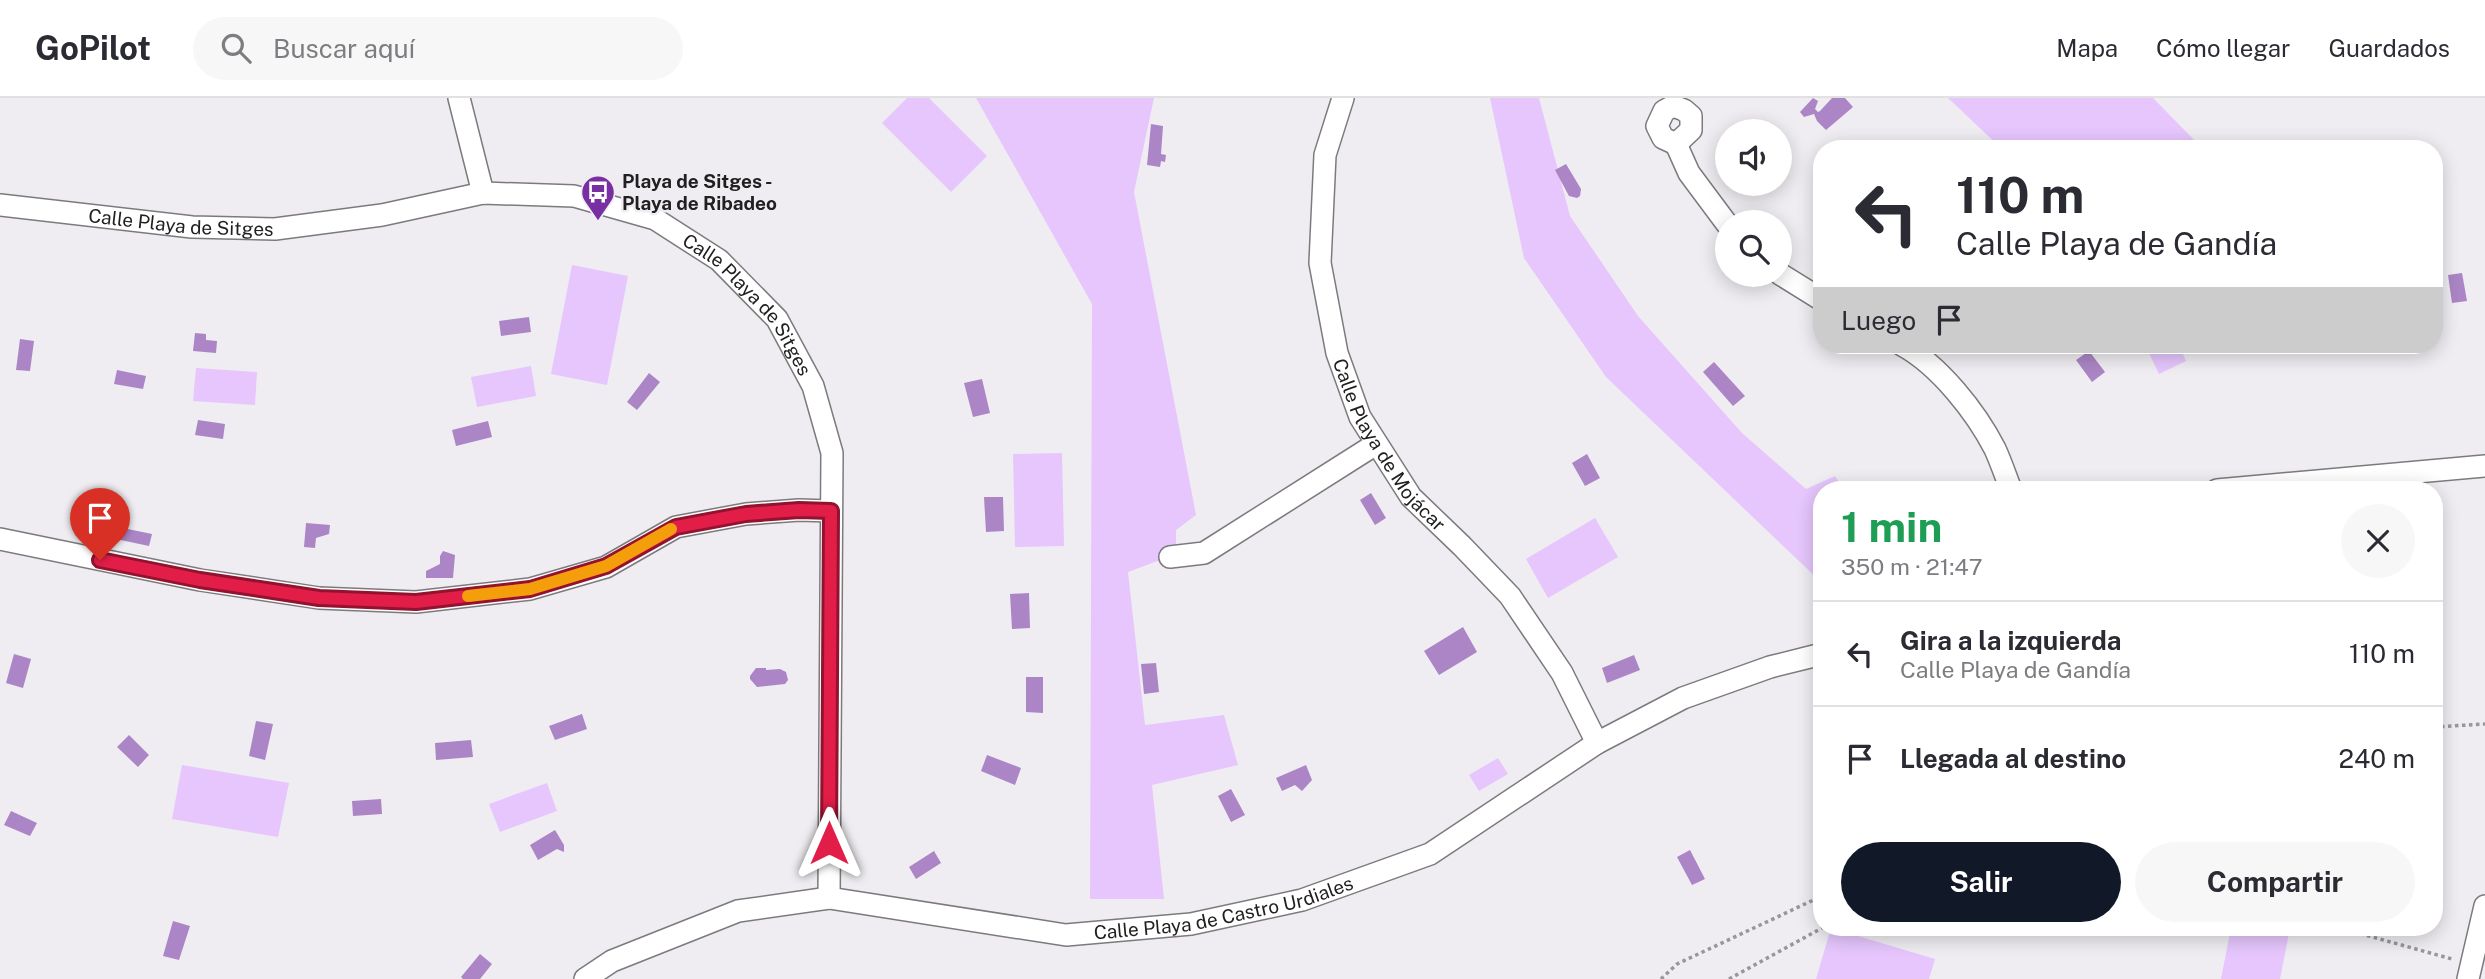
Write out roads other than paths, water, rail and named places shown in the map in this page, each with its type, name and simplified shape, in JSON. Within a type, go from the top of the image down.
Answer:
[{"type":"street","points":[[459,98],[483,193]]},
{"type":"street","name":"Calle Playa de Mojácar","points":[[1343,98],[1325,155],[1320,263],[1337,353],[1360,417],[1411,498],[1510,596],[1562,673],[1597,743]]},
{"type":"street","points":[[1676,144],[1689,173],[1717,210]]},
{"type":"street","name":"Calle Playa de Sitges","points":[[0,205],[192,227],[275,229],[382,215],[483,193],[574,196],[655,219],[719,260],[777,319],[813,386],[832,453],[829,898]]},
{"type":"street","points":[[1792,281],[1813,294]]},
{"type":"street","points":[[1919,354],[1959,395],[1995,449],[2007,481]]},
{"type":"street","points":[[1170,557],[1204,553],[1376,444]]},
{"type":"street","points":[[2318,481],[2485,466]]},
{"type":"street","points":[[0,539],[240,586],[319,598],[416,602],[530,589],[606,566],[676,527],[746,514],[799,510],[831,511]]},
{"type":"street","name":"Calle Playa de Castro Urdiales","points":[[585,979],[612,961],[738,911],[829,898],[1066,935],[1191,924],[1302,900],[1430,854],[1597,743],[1683,698],[1770,667],[1813,656]]},
{"type":"street","points":[[2469,972],[2485,906]]},
{"type":"place","name":"Playa de Sitges - Playa de Ribadeo","points":[[598,222]]}]
